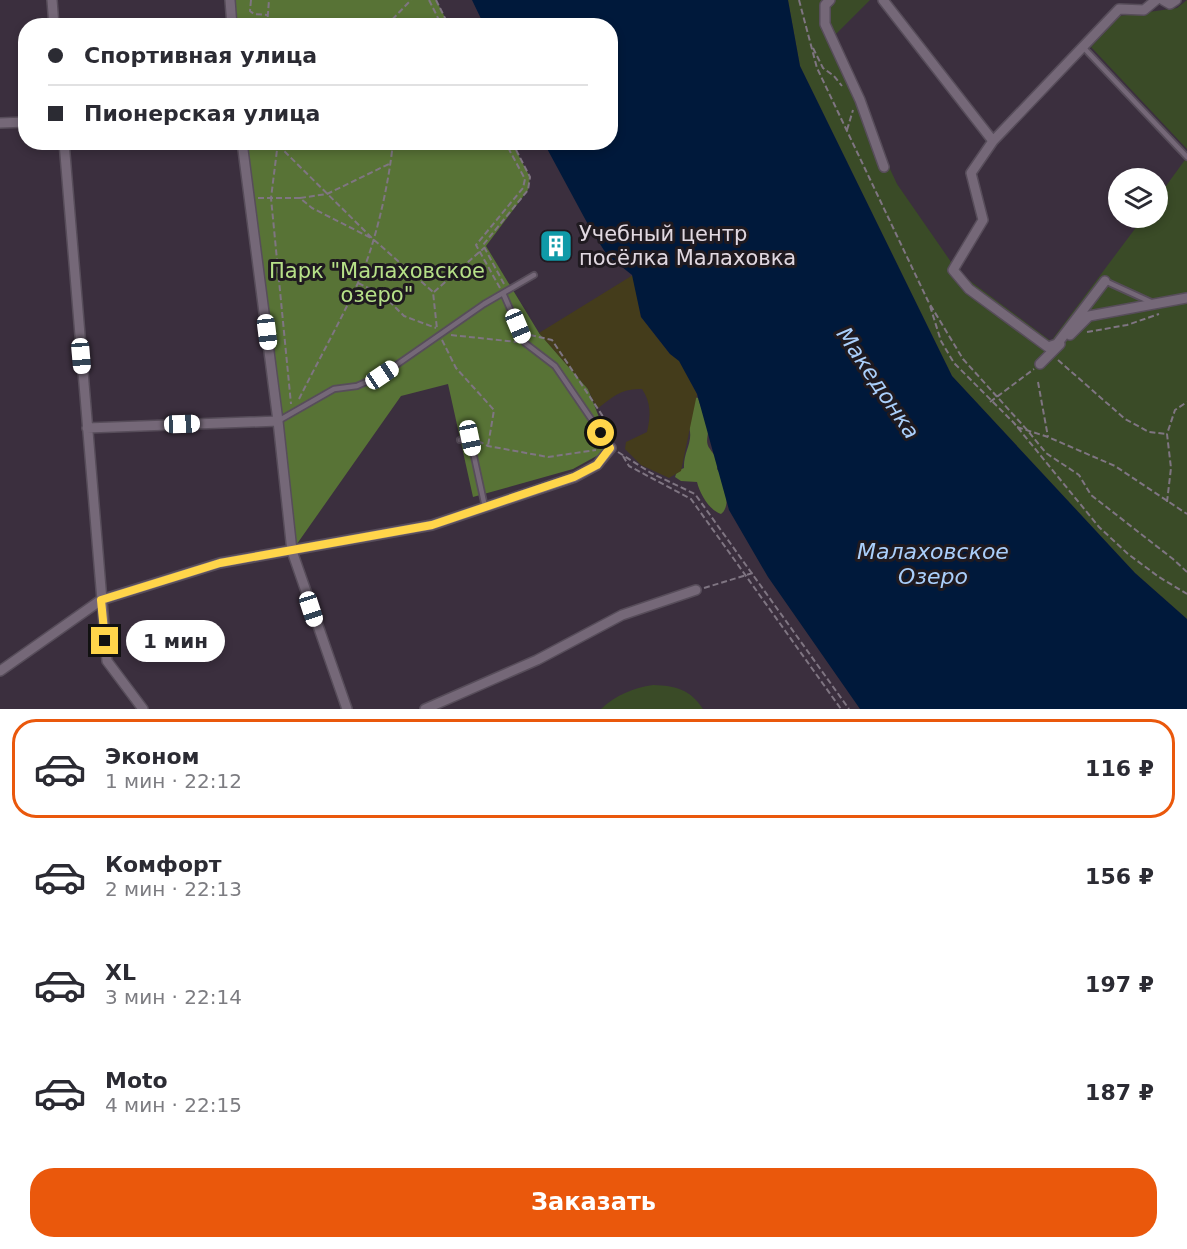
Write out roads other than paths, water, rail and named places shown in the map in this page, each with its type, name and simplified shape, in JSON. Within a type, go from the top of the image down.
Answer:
[{"type":"street","points":[[52,0],[53,18]]},
{"type":"street","points":[[230,0],[231,18]]},
{"type":"street","points":[[883,0],[993,141]]},
{"type":"street","points":[[1105,280],[1057,344],[1048,347],[969,289],[953,270],[983,220],[970,173],[993,141],[1119,9],[1144,10],[1156,0]]},
{"type":"street","points":[[1163,0],[1170,4],[1176,0]]},
{"type":"street","points":[[827,3],[825,24],[860,100],[884,167]]},
{"type":"street","points":[[0,123],[18,122]]},
{"type":"street","points":[[65,150],[107,661],[143,709]]},
{"type":"street","points":[[243,150],[278,421],[292,551],[347,709]]},
{"type":"street","points":[[1040,364],[1089,316],[1187,298]]},
{"type":"street","points":[[87,428],[278,421]]},
{"type":"street","points":[[0,671],[101,600],[220,563],[432,525],[574,477],[597,465],[615,446]]},
{"type":"street","points":[[425,709],[537,660],[622,615],[696,590]]},
{"type":"lane","points":[[1083,47],[1187,157]]},
{"type":"lane","points":[[278,421],[334,389],[357,386],[382,375],[440,334],[534,275]]},
{"type":"lane","points":[[1105,280],[1156,304]]},
{"type":"lane","points":[[506,291],[525,343],[555,366],[615,446]]},
{"type":"lane","points":[[460,440],[470,438],[485,507]]},
{"type":"water","name":"Малаховское Озеро","points":[[472,0],[788,0],[800,66],[952,376],[1135,573],[1187,619],[1187,709],[860,709],[768,577],[729,510],[697,394],[679,361],[670,354],[641,317],[632,275],[607,255],[548,150],[618,150],[618,18],[481,18]]},
{"type":"place","name":"Учебный центр посёлка Малаховка","points":[[556,246]]},
{"type":"park label","name":"Парк \"Малаховское озеро\"","points":[[377,283]]},
{"type":"water label","name":"Македонка","points":[[878,383]]}]
